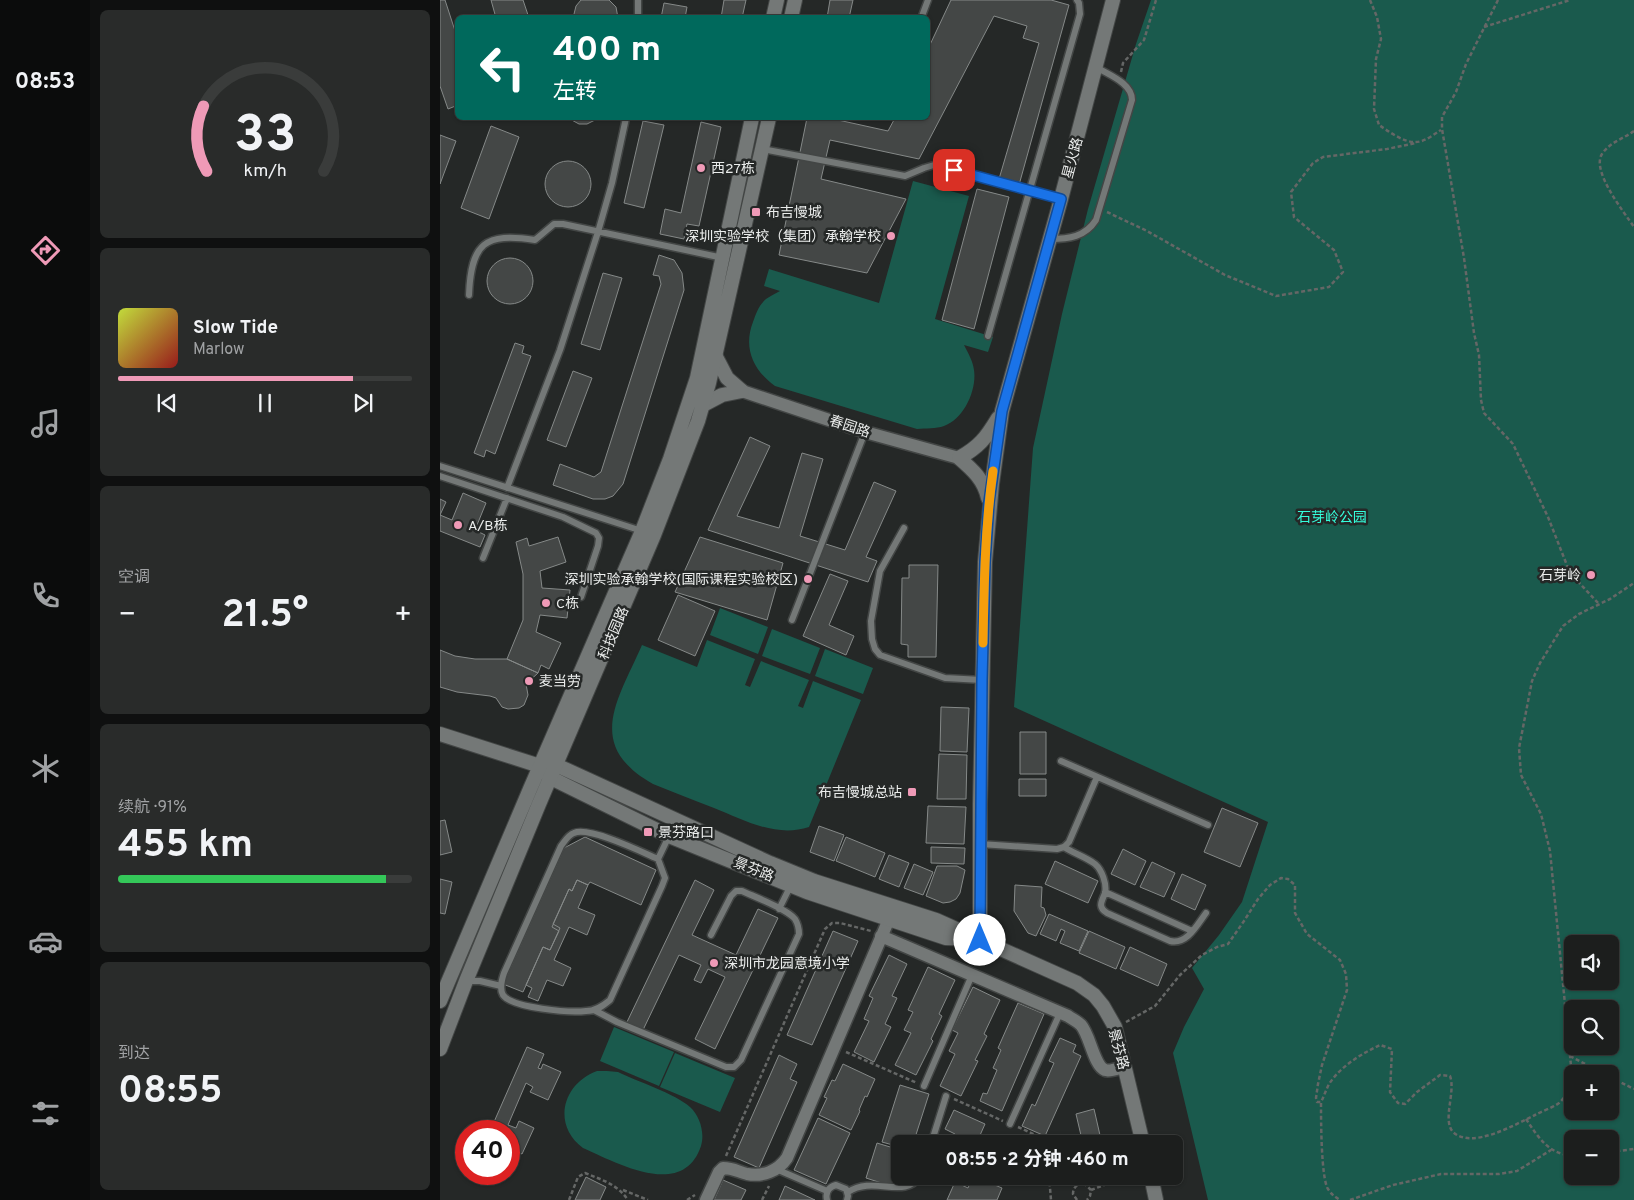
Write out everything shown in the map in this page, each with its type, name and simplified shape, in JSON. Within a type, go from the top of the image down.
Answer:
[{"type":"street","points":[[774,15],[777,0]]},
{"type":"street","points":[[792,15],[795,0]]},
{"type":"street","name":"星火路","points":[[980,940],[982,680],[985,562],[989,502],[1002,411],[1061,199],[1113,0]]},
{"type":"street","name":"科技园路","points":[[440,1001],[642,532],[670,460],[697,378],[752,120]]},
{"type":"street","name":"科技园路","points":[[440,1049],[466,981],[553,772],[654,535],[703,405],[769,120]]},
{"type":"street","name":"春园路","points":[[715,355],[727,378],[742,391],[865,432],[959,458],[972,468],[980,479],[986,489],[989,502]]},
{"type":"street","points":[[703,405],[722,395],[742,391]]},
{"type":"street","points":[[959,458],[978,446],[987,437],[1002,411]]},
{"type":"street","name":"景芬路","points":[[440,734],[540,766],[814,881],[936,920],[1077,982],[1087,989],[1103,1006],[1114,1027],[1141,1135]]},
{"type":"street","name":"景芬路","points":[[553,772],[669,836],[807,892],[946,938],[980,940]]},
{"type":"street","points":[[706,1200],[719,1172],[723,1168],[732,1168],[746,1174],[761,1174],[781,1166],[787,1158],[889,919]]},
{"type":"street","points":[[882,934],[1060,1013],[1080,1025],[1103,1070],[1109,1071],[1124,1067]]},
{"type":"street","points":[[1153,1185],[1156,1200]]},
{"type":"lane","points":[[638,0],[638,15]]},
{"type":"lane","points":[[922,15],[928,0]]},
{"type":"lane","points":[[988,336],[1080,14],[1079,3],[1076,0]]},
{"type":"lane","points":[[1050,239],[1078,236],[1090,229],[1096,220],[1132,100],[1129,87],[1096,67]]},
{"type":"lane","points":[[507,488],[560,350],[612,183],[626,120]]},
{"type":"lane","points":[[762,149],[905,176],[934,165],[1061,199]]},
{"type":"lane","points":[[469,295],[472,265],[483,245],[501,237],[535,240],[554,224],[563,224],[723,258]]},
{"type":"lane","points":[[792,620],[865,432]]},
{"type":"lane","points":[[440,466],[642,532]]},
{"type":"lane","points":[[440,476],[563,518],[596,533],[599,538],[598,546],[581,598]]},
{"type":"lane","points":[[483,558],[508,498]]},
{"type":"lane","points":[[904,528],[880,571],[871,621],[872,639],[875,649],[880,655],[945,678],[982,680]]},
{"type":"lane","points":[[1061,761],[1208,825]]},
{"type":"lane","points":[[980,844],[1056,849],[1064,847],[1069,842],[1097,777]]},
{"type":"lane","points":[[658,859],[585,831],[576,832],[568,837],[557,855],[504,973],[501,986],[505,997],[523,1005],[586,1012],[601,1008],[610,1000],[665,878],[658,859],[669,836]]},
{"type":"lane","points":[[1064,847],[1095,865],[1105,883],[1105,892],[1100,902],[1101,907],[1106,913],[1177,943],[1182,941],[1192,931],[1206,913]]},
{"type":"lane","points":[[779,909],[791,885]]},
{"type":"lane","points":[[594,1010],[617,1022],[726,1067],[734,1067],[741,1060],[799,934],[799,927],[794,918],[779,909],[742,891],[736,891],[731,896],[711,935]]},
{"type":"lane","points":[[1105,892],[1192,931]]},
{"type":"lane","points":[[924,1086],[972,975]]},
{"type":"lane","points":[[466,981],[480,980],[501,986]]},
{"type":"lane","points":[[1010,1124],[1060,1013]]},
{"type":"lane","points":[[934,1135],[946,1096]]},
{"type":"lane","points":[[776,1169],[828,1191]]},
{"type":"lane","points":[[828,1200],[829,1188],[836,1185],[843,1187],[848,1192]]},
{"type":"lane","points":[[906,1194],[914,1189],[916,1185]]},
{"type":"lane","points":[[848,1192],[862,1187],[896,1195]]},
{"type":"lane","points":[[847,1200],[848,1192]]},
{"type":"path","points":[[1123,63],[1144,40],[1156,0]]},
{"type":"path","points":[[1370,0],[1378,17],[1381,39],[1376,59],[1374,109],[1379,125],[1396,136],[1416,142]]},
{"type":"path","points":[[1498,0],[1466,64],[1456,92],[1442,117],[1442,129],[1479,355],[1481,400],[1484,412],[1513,444],[1548,517],[1570,573],[1600,604]]},
{"type":"path","points":[[1484,27],[1570,0]]},
{"type":"path","points":[[1100,208],[1147,231],[1225,276],[1276,296],[1329,288],[1342,272],[1334,250],[1294,217],[1291,192],[1313,163],[1323,157],[1386,149],[1416,142],[1430,138],[1442,129]]},
{"type":"path","points":[[1634,131],[1613,143],[1599,159],[1599,165],[1610,190],[1634,227]]},
{"type":"path","points":[[1340,1200],[1334,1197],[1327,1188],[1320,1102],[1329,1084],[1342,1068],[1380,1045],[1392,1049],[1390,1092],[1398,1103],[1405,1104],[1417,1092],[1440,1076],[1450,1076],[1452,1097],[1449,1124],[1452,1130],[1459,1136],[1471,1138],[1499,1133],[1558,1103],[1571,1086],[1572,1076],[1550,851],[1541,814],[1521,775],[1519,748],[1532,681],[1540,663],[1564,626],[1579,614],[1600,604],[1634,583]]},
{"type":"path","points":[[1114,1027],[1147,1012],[1155,1006],[1180,975],[1202,955],[1217,947],[1228,944],[1258,899],[1270,885],[1281,878],[1288,880],[1295,885],[1296,913],[1307,934],[1340,960],[1346,974],[1347,990],[1330,1039],[1318,1084],[1316,1098],[1317,1102],[1320,1102]]},
{"type":"path","points":[[719,1172],[825,929],[832,924],[840,922],[882,934]]},
{"type":"path","points":[[1570,1056],[1587,1065]]},
{"type":"path","points":[[1619,1082],[1634,1089]]},
{"type":"path","points":[[1526,1119],[1537,1136],[1551,1150],[1564,1155]]},
{"type":"path","points":[[1619,1151],[1634,1149]]},
{"type":"path","points":[[1350,1200],[1393,1185],[1441,1174],[1499,1174],[1517,1171],[1551,1150]]},
{"type":"path","points":[[569,1200],[578,1177],[585,1173],[648,1200]]},
{"type":"path","points":[[1050,1185],[1051,1200]]},
{"type":"path","points":[[1077,1200],[1073,1194],[1074,1188],[1078,1185]]},
{"type":"path","points":[[1086,1185],[1091,1190]]},
{"type":"path","points":[[1091,1190],[1104,1185]]},
{"type":"path","points":[[621,1190],[628,1200]]},
{"type":"path","points":[[1087,1200],[1091,1190]]},
{"type":"green space","name":"石芽岭公园","points":[[1151,0],[1634,0],[1634,1200],[1208,1200],[1173,1053],[1204,989],[1192,968],[1219,935],[1242,902],[1268,822],[1014,707],[1033,448],[1062,314],[1088,209],[1136,44]]},
{"type":"green space","points":[[913,181],[969,196],[935,319],[993,337],[988,352],[964,345],[973,363],[974,378],[968,403],[958,417],[944,426],[917,429],[775,386],[767,380],[756,366],[752,358],[749,341],[753,322],[760,307],[766,299],[780,291],[764,286],[769,269],[879,303]]},
{"type":"green space","points":[[720,608],[768,627],[758,654],[710,635]]},
{"type":"green space","points":[[772,629],[820,648],[810,674],[762,656]]},
{"type":"green space","points":[[707,640],[755,659],[745,685],[750,687],[761,661],[809,680],[798,706],[803,708],[813,681],[861,700],[809,827],[797,830],[772,829],[749,822],[653,784],[632,769],[619,754],[613,737],[613,720],[624,684],[642,645],[697,667]]},
{"type":"green space","points":[[825,649],[873,668],[863,694],[815,676]]},
{"type":"green space","points":[[614,1027],[674,1052],[659,1086],[600,1061]]},
{"type":"green space","points":[[675,1053],[735,1078],[720,1112],[660,1087]]},
{"type":"green space","points":[[597,1071],[618,1072],[666,1093],[690,1107],[699,1120],[702,1130],[701,1146],[692,1162],[680,1171],[665,1174],[648,1173],[613,1162],[583,1148],[573,1139],[567,1128],[565,1106],[569,1095],[576,1085],[585,1077]]},
{"type":"building","points":[[440,0],[445,0],[455,31],[455,106],[448,109],[440,86]]},
{"type":"building","points":[[491,0],[523,0],[528,15],[495,15]]},
{"type":"building","points":[[581,0],[609,0],[616,7],[617,15],[574,15],[576,6]]},
{"type":"building","points":[[724,0],[746,0],[743,15],[722,15]]},
{"type":"building","points":[[830,0],[853,0],[850,15],[828,15]]},
{"type":"building","points":[[951,0],[1051,0],[1069,5],[1019,185],[999,179],[1039,43],[1023,38],[1027,26],[994,16],[919,159],[830,140],[821,179],[906,199],[867,273],[779,255],[807,120],[838,120],[888,131],[894,120],[930,120],[930,45]]},
{"type":"building","points":[[664,3],[687,7],[686,15],[662,15]]},
{"type":"building","points":[[572,120],[595,120],[587,124],[579,124]]},
{"type":"building","points":[[643,121],[664,125],[644,208],[624,203]]},
{"type":"building","name":"西27栋","points":[[701,122],[721,127],[699,226],[687,224],[684,239],[660,234],[665,209],[681,213]]},
{"type":"building","points":[[491,126],[519,137],[489,219],[461,208]]},
{"type":"building","points":[[440,135],[456,141],[440,184]]},
{"type":"building","points":[[568,161],[581,165],[587,171],[591,184],[587,197],[581,203],[568,207],[555,203],[549,197],[545,184],[549,171],[555,165]]},
{"type":"building","points":[[977,189],[1009,197],[974,329],[942,320]]},
{"type":"building","points":[[659,255],[674,260],[682,273],[684,290],[623,484],[613,496],[605,499],[593,499],[553,485],[560,464],[594,477],[601,472],[661,284],[659,276],[653,275]]},
{"type":"building","points":[[510,258],[523,262],[529,268],[533,281],[529,294],[523,300],[510,304],[497,300],[491,294],[487,281],[491,268],[497,262]]},
{"type":"building","points":[[603,273],[622,278],[600,350],[581,344]]},
{"type":"building","points":[[515,343],[524,346],[522,353],[531,356],[495,454],[486,450],[484,457],[474,453]]},
{"type":"building","points":[[573,371],[592,378],[566,447],[547,440]]},
{"type":"building","points":[[750,437],[770,446],[737,516],[779,528],[802,453],[823,459],[800,536],[845,550],[874,482],[896,491],[866,557],[877,561],[868,582],[708,530]]},
{"type":"building","name":"A/B栋","points":[[463,493],[486,503],[475,530],[485,535],[480,547],[440,531],[440,515],[452,520]]},
{"type":"building","points":[[440,499],[446,502],[440,515]]},
{"type":"building","name":"C栋","points":[[558,537],[566,562],[540,571],[542,588],[570,590],[567,618],[540,615],[536,632],[561,643],[549,669],[541,665],[538,673],[507,659],[523,620],[523,574],[516,542],[527,538],[529,546]]},
{"type":"building","points":[[700,537],[783,563],[767,620],[675,592]]},
{"type":"building","points":[[909,565],[938,565],[936,657],[908,657],[908,645],[901,644],[902,578],[909,578]]},
{"type":"building","points":[[830,574],[848,581],[829,625],[854,636],[846,655],[803,636]]},
{"type":"building","points":[[678,595],[715,611],[695,656],[658,640]]},
{"type":"building","points":[[440,650],[455,656],[475,659],[507,659],[538,673],[526,684],[528,695],[524,705],[519,708],[508,709],[502,707],[496,698],[490,696],[457,692],[440,687]]},
{"type":"building","points":[[941,707],[969,708],[967,752],[940,751]]},
{"type":"building","points":[[1020,732],[1046,732],[1046,774],[1020,774]]},
{"type":"building","points":[[939,754],[967,755],[966,799],[937,799]]},
{"type":"building","points":[[1019,779],[1046,779],[1046,796],[1019,796]]},
{"type":"building","points":[[928,806],[966,807],[964,844],[926,843]]},
{"type":"building","points":[[1222,808],[1258,823],[1240,867],[1204,852]]},
{"type":"building","points":[[445,820],[452,852],[440,855],[440,821]]},
{"type":"building","points":[[819,826],[844,835],[834,861],[810,852]]},
{"type":"building","points":[[585,837],[656,870],[641,905],[590,882],[588,885],[577,880],[572,891],[569,889],[553,924],[560,928],[550,950],[543,947],[523,992],[503,984],[564,848]]},
{"type":"building","points":[[846,837],[885,853],[875,877],[836,861]]},
{"type":"building","points":[[931,847],[965,848],[964,864],[931,863]]},
{"type":"building","points":[[1123,849],[1146,861],[1135,885],[1111,874]]},
{"type":"building","points":[[889,855],[909,863],[899,887],[879,879]]},
{"type":"building","points":[[1055,861],[1098,881],[1088,903],[1045,884]]},
{"type":"building","points":[[1152,862],[1175,873],[1164,897],[1140,887]]},
{"type":"building","points":[[914,864],[933,872],[923,895],[904,888]]},
{"type":"building","points":[[937,866],[957,866],[965,870],[960,893],[956,899],[950,902],[943,903],[926,896]]},
{"type":"building","points":[[1182,874],[1206,885],[1195,910],[1171,899]]},
{"type":"building","points":[[440,879],[452,882],[445,914],[440,913]]},
{"type":"building","points":[[577,880],[588,885],[578,908],[595,915],[587,935],[569,927],[554,960],[571,968],[563,986],[547,980],[538,1001],[528,997],[532,988],[526,985],[543,947],[550,950],[559,931],[552,927],[569,889],[572,891]]},
{"type":"building","points":[[695,880],[714,890],[692,935],[736,955],[758,909],[778,918],[715,1049],[695,1039],[725,977],[708,969],[701,983],[694,980],[701,965],[679,955],[643,1030],[627,1022]]},
{"type":"building","points":[[1015,885],[1042,887],[1041,907],[1044,908],[1046,915],[1036,936],[1028,933],[1014,911]]},
{"type":"building","points":[[1049,914],[1088,931],[1079,951],[1060,943],[1065,931],[1061,929],[1056,941],[1040,934]]},
{"type":"building","points":[[833,931],[858,941],[812,1045],[787,1035]]},
{"type":"building","points":[[1089,931],[1125,947],[1116,969],[1079,953]]},
{"type":"building","points":[[1130,947],[1167,964],[1158,986],[1120,969]]},
{"type":"building","points":[[889,955],[907,964],[892,996],[897,998],[885,1024],[891,1027],[874,1062],[854,1052],[869,1021],[864,1019],[873,998],[869,996]]},
{"type":"building","points":[[928,967],[955,980],[939,1014],[942,1016],[931,1039],[933,1041],[916,1075],[895,1065],[911,1033],[904,1030],[913,1012],[908,1010]]},
{"type":"building","points":[[973,987],[1000,1000],[984,1034],[987,1036],[975,1060],[978,1061],[961,1096],[940,1086],[955,1054],[949,1051],[958,1033],[952,1030]]},
{"type":"building","points":[[1018,1003],[1044,1014],[1002,1111],[980,1101],[983,1093],[987,1094],[997,1070],[993,1068],[1001,1050],[998,1048]]},
{"type":"building","points":[[1060,1038],[1076,1045],[1073,1052],[1081,1056],[1045,1135],[1043,1135],[1022,1126],[1032,1104],[1035,1106],[1054,1063],[1049,1061]]},
{"type":"building","points":[[527,1047],[544,1054],[538,1068],[541,1069],[543,1064],[561,1072],[548,1100],[530,1092],[533,1087],[526,1083],[510,1120],[495,1120]]},
{"type":"building","points":[[779,1055],[797,1064],[790,1079],[797,1082],[759,1168],[734,1157]]},
{"type":"building","points":[[843,1064],[875,1079],[867,1097],[865,1096],[851,1130],[819,1115],[827,1098],[824,1097],[832,1080],[835,1081]]},
{"type":"building","points":[[900,1085],[929,1094],[916,1135],[891,1135],[891,1144],[882,1142]]},
{"type":"building","points":[[1094,1109],[1100,1135],[1081,1135],[1076,1114]]},
{"type":"building","points":[[954,1110],[985,1124],[980,1135],[955,1135],[945,1129]]},
{"type":"building","points":[[818,1118],[850,1133],[826,1184],[794,1170]]},
{"type":"building","points":[[520,1121],[534,1128],[522,1154],[520,1153]]},
{"type":"building","points":[[877,1143],[891,1147],[891,1185],[898,1185],[897,1188],[866,1178]]},
{"type":"building","points":[[586,1177],[606,1187],[600,1200],[575,1200]]},
{"type":"building","points":[[723,1180],[746,1190],[741,1200],[714,1200]]},
{"type":"building","points":[[954,1185],[962,1185],[968,1188],[969,1185],[995,1185],[1002,1188],[997,1200],[947,1200]]},
{"type":"building","points":[[785,1186],[815,1200],[779,1200]]},
{"type":"slow traffic","points":[[983,643],[987,523],[993,471]]},
{"type":"place","name":"西27栋","points":[[701,168]]},
{"type":"place","name":"布吉慢城","points":[[756,212]]},
{"type":"place","name":"深圳实验学校（集团）承翰学校","points":[[891,236]]},
{"type":"place","name":"A/B栋","points":[[458,525]]},
{"type":"place","name":"石芽岭","points":[[1591,575]]},
{"type":"place","name":"深圳实验承翰学校(国际课程实验校区)","points":[[808,579]]},
{"type":"place","name":"C栋","points":[[546,603]]},
{"type":"place","name":"麦当劳","points":[[529,681]]},
{"type":"place","name":"布吉慢城总站","points":[[912,792]]},
{"type":"place","name":"景芬路口","points":[[648,832]]},
{"type":"place","name":"深圳市龙园意境小学","points":[[714,963]]},
{"type":"route","points":[[954,170],[1061,199],[1002,411],[989,502],[985,562],[982,680],[980,940]]}]
